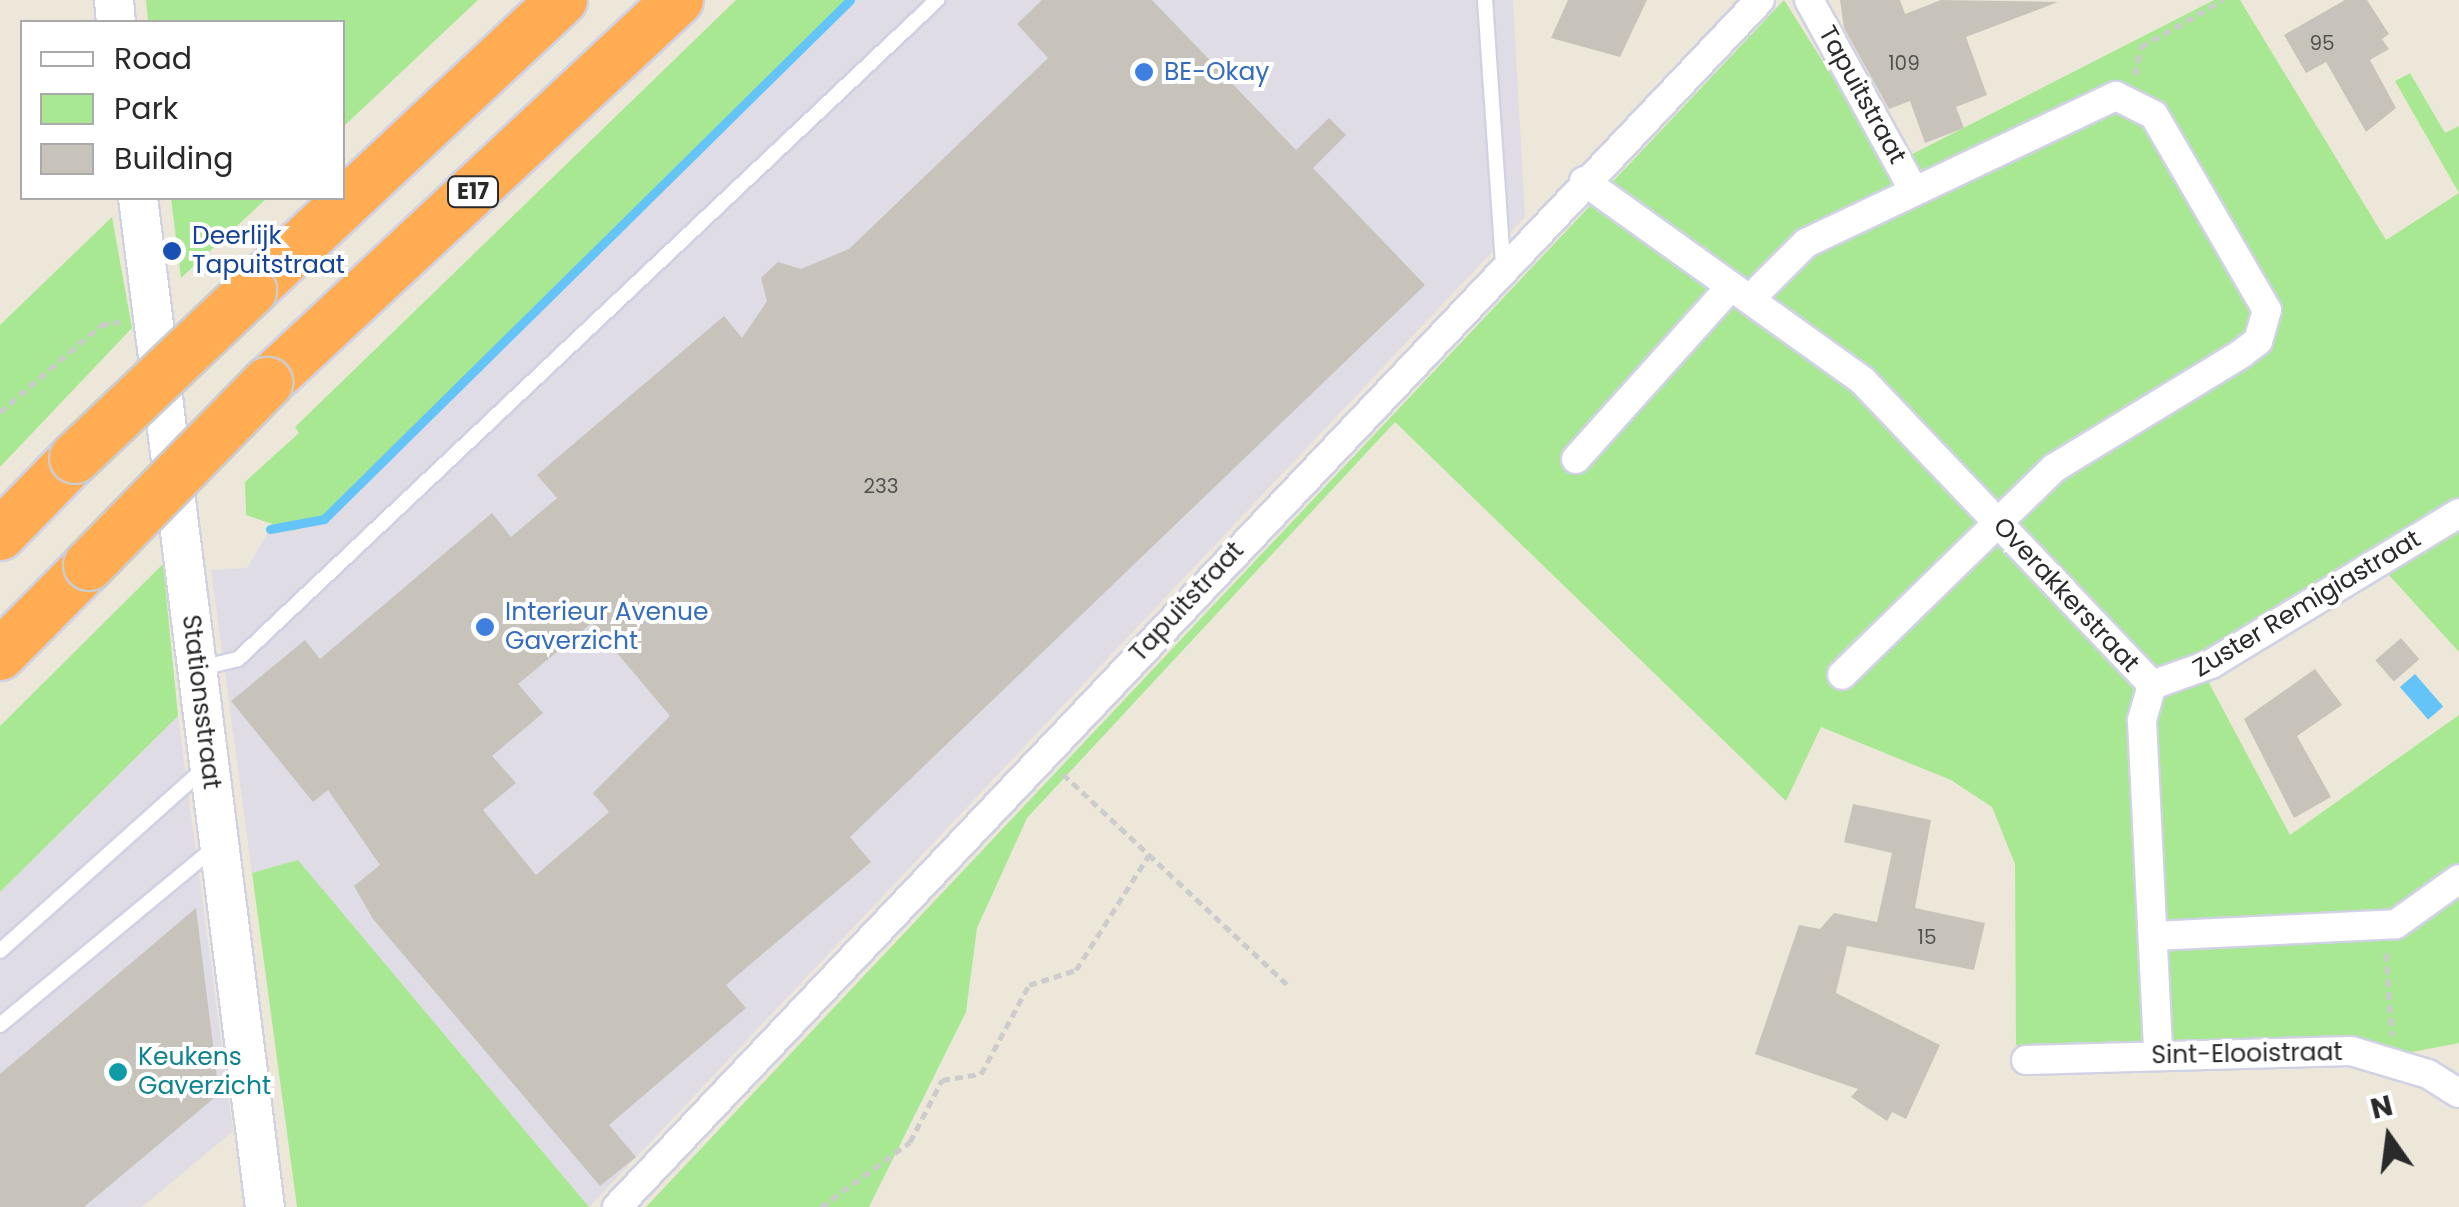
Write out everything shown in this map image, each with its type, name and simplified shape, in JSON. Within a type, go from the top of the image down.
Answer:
[{"type":"highway","points":[[0,535],[75,458],[562,0]]},
{"type":"highway","name":"E17","points":[[0,655],[267,383],[678,0]]},
{"type":"street","name":"Tapuitstraat","points":[[617,1207],[1502,264],[1760,0]]},
{"type":"street","name":"Tapuitstraat","points":[[1809,0],[1914,190]]},
{"type":"street","points":[[1576,459],[1740,293],[1806,243],[2100,99],[2130,98],[2154,115],[2259,294],[2265,326],[2241,354],[2054,468],[1842,675]]},
{"type":"street","name":"Overakkerstraat","points":[[1584,180],[1862,380],[2152,686],[2142,721],[2158,1054]]},
{"type":"street","name":"Stationsstraat","points":[[138,200],[265,1207]]},
{"type":"street","name":"Zuster Remigiastraat","points":[[2152,686],[2211,664],[2459,513]]},
{"type":"street","points":[[2152,936],[2382,926],[2459,879]]},
{"type":"street","name":"Sint-Elooistraat","points":[[2026,1060],[2302,1048],[2390,1059],[2459,1094]]},
{"type":"lane","points":[[196,669],[238,659],[936,0]]},
{"type":"lane","points":[[1485,0],[1502,264]]},
{"type":"lane","points":[[0,952],[210,764]]},
{"type":"lane","points":[[0,1025],[220,844]]},
{"type":"path","points":[[2130,98],[2141,47],[2223,0]]},
{"type":"path","points":[[0,412],[101,325],[154,323]]},
{"type":"path","points":[[1042,755],[1286,984]]},
{"type":"path","points":[[822,1207],[910,1142],[942,1080],[981,1074],[1030,985],[1076,970],[1150,856]]},
{"type":"path","points":[[2382,926],[2390,1059]]},
{"type":"shaded area","points":[[850,0],[1513,0],[1525,217],[589,1207],[298,861],[252,873],[211,570],[247,568],[270,529],[294,531],[453,390]]},
{"type":"shaded area","points":[[178,716],[233,1131],[142,1207],[0,1207],[0,892]]},
{"type":"green space","points":[[146,0],[478,0],[345,125],[345,20],[148,20]]},
{"type":"green space","points":[[736,0],[850,0],[324,519],[293,531],[246,515],[245,482],[299,433],[295,427]]},
{"type":"green space","points":[[1784,0],[1889,166],[2214,0],[2240,0],[2386,240],[2459,193],[2459,652],[2388,574],[2209,683],[2290,835],[2459,715],[2459,1043],[2412,1052],[2304,1039],[2057,1051],[2016,1045],[2015,864],[1992,807],[1951,780],[1821,727],[1786,801],[1395,422],[1027,818],[977,928],[966,1012],[869,1207],[646,1207]]},
{"type":"green space","points":[[2410,73],[2445,133],[2459,126],[2459,193],[2395,81]]},
{"type":"green space","points":[[171,200],[265,200],[181,278]]},
{"type":"green space","points":[[112,217],[132,328],[0,467],[0,325]]},
{"type":"green space","points":[[163,564],[178,716],[0,892],[0,726]]},
{"type":"green space","points":[[298,860],[589,1207],[297,1207],[252,873]]},
{"type":"water","points":[[2415,674],[2443,706],[2428,720],[2400,687]]},
{"type":"building","points":[[1042,0],[1152,0],[1296,150],[1329,118],[1346,135],[1313,168],[1425,285],[850,837],[871,862],[726,985],[746,1008],[609,1125],[636,1157],[600,1186],[373,919],[354,886],[380,865],[328,790],[313,802],[231,701],[305,640],[320,659],[492,513],[511,537],[557,498],[537,475],[724,316],[742,338],[767,301],[761,278],[778,262],[801,269],[849,249],[1048,58],[1017,24]],"holes":[[[592,623],[670,716],[593,793],[609,812],[536,875],[483,810],[516,783],[492,756],[543,713],[518,684]]]},
{"type":"building","points":[[1568,0],[1647,0],[1620,57],[1551,38]]},
{"type":"building","points":[[1840,0],[1900,0],[1905,14],[1941,0],[2058,2],[1966,37],[1987,95],[1956,107],[1964,128],[1925,143],[1910,101],[1889,109],[1844,28]]},
{"type":"building","points":[[2345,0],[2367,0],[2389,34],[2382,39],[2389,49],[2370,60],[2396,108],[2366,132],[2326,62],[2306,73],[2284,35]]},
{"type":"building","points":[[2401,638],[2419,659],[2394,681],[2375,660]]},
{"type":"building","points":[[2315,669],[2342,705],[2297,736],[2331,797],[2294,818],[2244,719]]},
{"type":"building","points":[[1853,804],[1931,820],[1915,908],[1985,923],[1974,970],[1847,946],[1836,993],[1940,1045],[1906,1119],[1892,1112],[1887,1121],[1851,1097],[1858,1089],[1755,1054],[1799,925],[1820,929],[1834,913],[1877,922],[1892,853],[1844,842]]},
{"type":"building","name":"Keukens Gaverzicht","points":[[196,908],[219,1094],[84,1207],[0,1207],[0,1074]]},
{"type":"waterway","points":[[270,529],[324,519],[850,0]]},
{"type":"place","name":"BE-Okay","points":[[1144,72]]},
{"type":"place","name":"Deerlijk Tapuitstraat","points":[[172,251]]},
{"type":"place","name":"Interieur Avenue Gaverzicht","points":[[485,627]]},
{"type":"place","name":"Keukens Gaverzicht","points":[[118,1072]]}]
